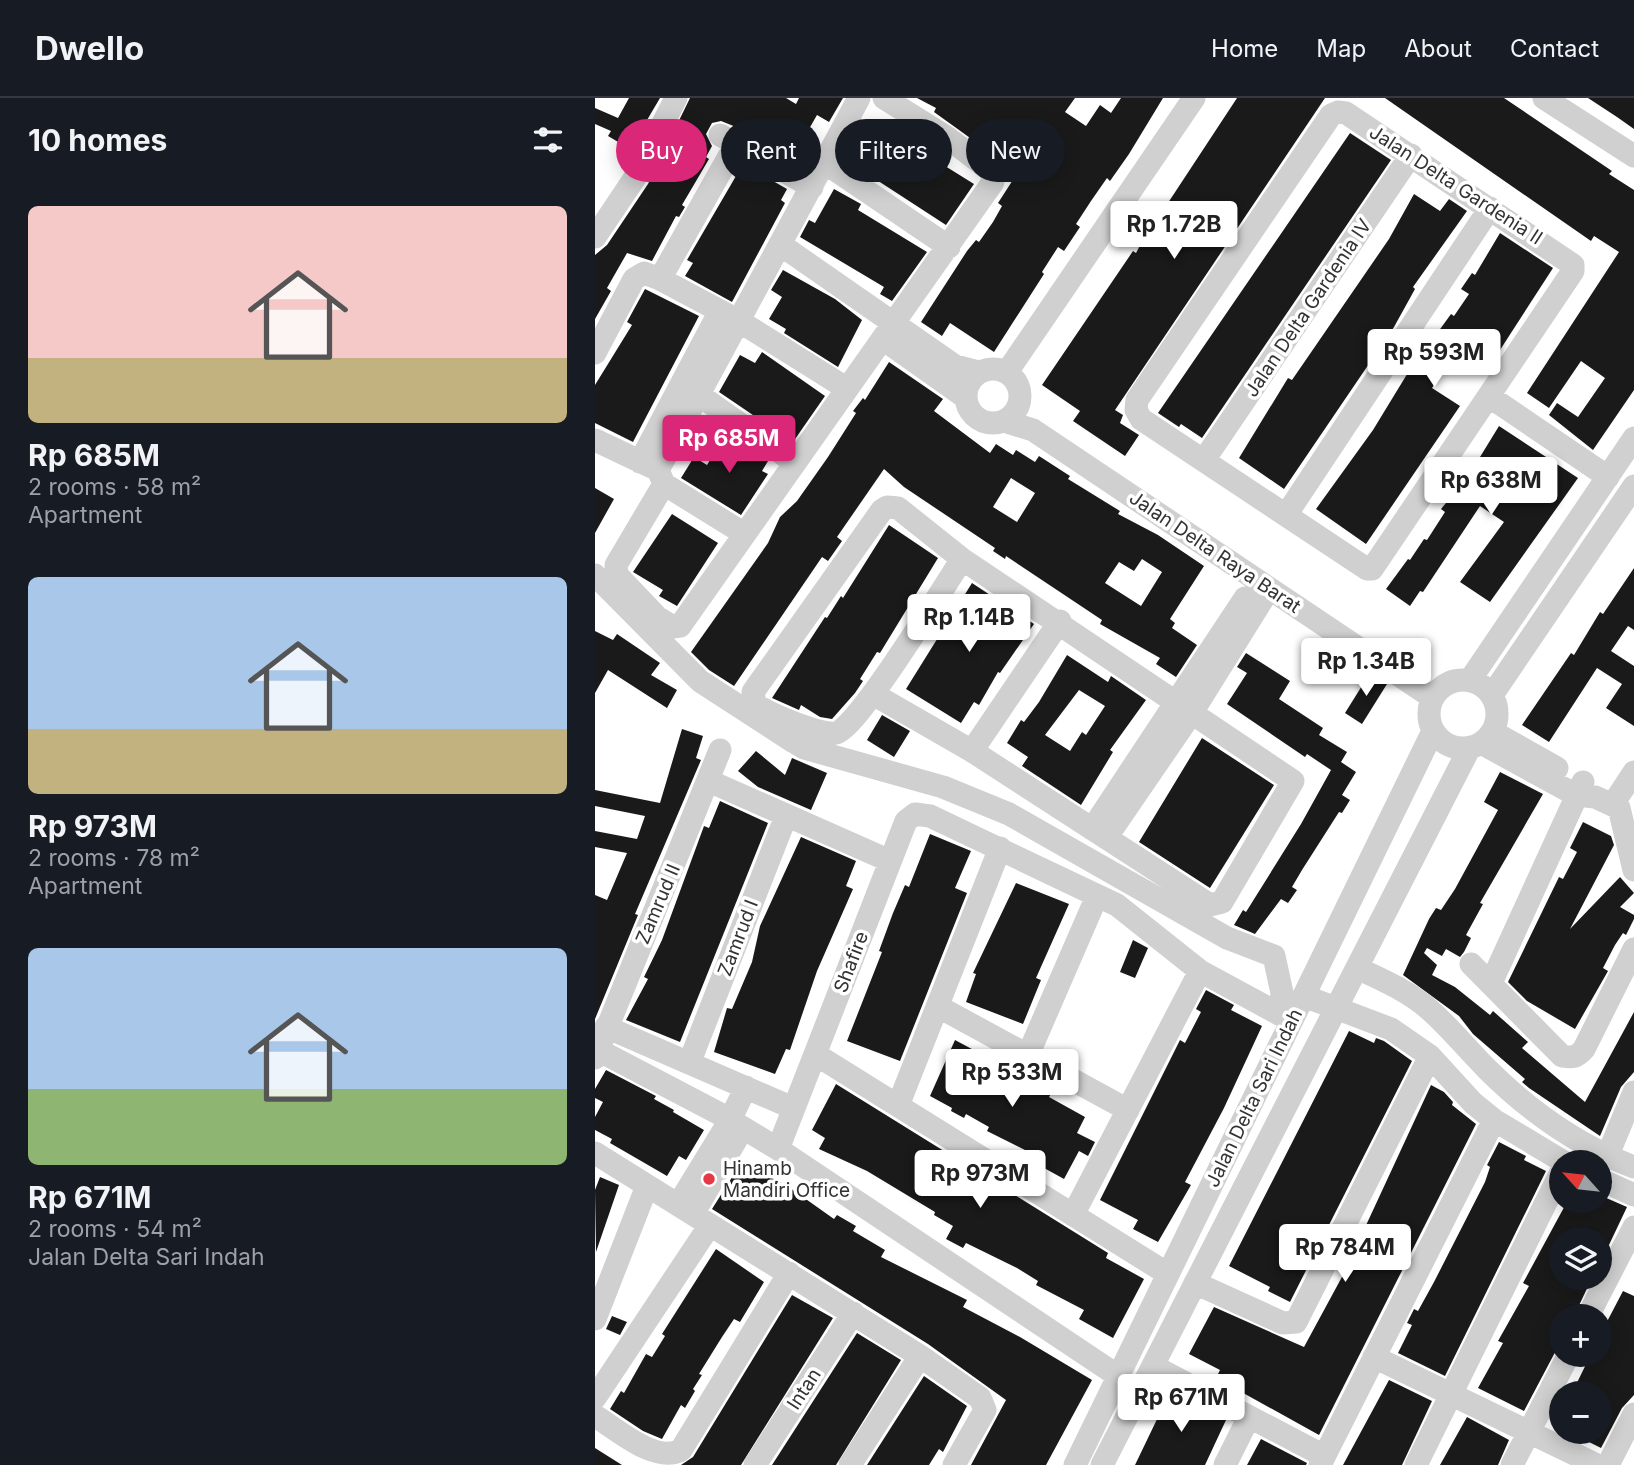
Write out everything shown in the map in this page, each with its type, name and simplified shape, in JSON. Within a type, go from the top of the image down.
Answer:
[{"type":"street","points":[[595,237],[636,176],[676,98]]},
{"type":"street","points":[[859,98],[781,245],[730,316],[654,472],[615,569],[617,575],[668,625],[680,626],[743,533],[992,186],[993,175],[948,138],[884,98]]},
{"type":"street","points":[[1007,372],[1194,98]]},
{"type":"street","points":[[1544,98],[1634,156]]},
{"type":"street","name":"Jalan Delta Gardenia II","points":[[1204,460],[1141,419],[1136,410],[1137,400],[1331,116],[1338,111],[1346,113],[1571,260],[1573,271],[1490,397]]},
{"type":"street","points":[[660,279],[728,140],[812,187]]},
{"type":"street","name":"Jalan Delta Gardenia IV","points":[[1204,460],[1411,155]]},
{"type":"street","points":[[825,163],[949,247]]},
{"type":"street","points":[[1286,516],[1490,208]]},
{"type":"street","points":[[781,245],[965,397]]},
{"type":"street","points":[[595,353],[634,279],[644,273],[730,316],[846,388]]},
{"type":"street","points":[[654,472],[699,395],[730,316]]},
{"type":"street","points":[[888,332],[955,366],[978,372],[998,368],[1007,372],[1019,389],[1011,413],[995,423],[978,419],[967,406],[966,387],[978,372]]},
{"type":"street","points":[[699,395],[794,462]]},
{"type":"street","points":[[1204,460],[1367,569],[1376,566],[1490,397],[1608,477]]},
{"type":"street","name":"Jalan Delta Raya Barat","points":[[1011,413],[1433,698]]},
{"type":"street","points":[[1470,680],[1634,438]]},
{"type":"street","points":[[595,440],[654,472],[743,533]]},
{"type":"street","points":[[1492,695],[1634,486]]},
{"type":"street","points":[[873,694],[972,751],[1210,905],[1222,902],[1293,781],[1059,621],[962,559],[898,508],[887,506],[753,692],[753,699],[761,709],[819,730],[836,733],[848,726],[873,694],[962,559]]},
{"type":"street","points":[[595,575],[701,681],[794,742],[943,787],[1009,814],[1227,938],[1274,956],[1286,1018]]},
{"type":"street","points":[[1099,834],[1263,584]]},
{"type":"street","points":[[972,751],[1059,621]]},
{"type":"street","points":[[1481,741],[1497,712],[1492,695],[1486,688],[1470,680],[1452,681],[1437,690],[1428,715],[1433,731],[1447,744],[1481,741],[1584,791],[1623,815],[1634,870]]},
{"type":"street","name":"Jalan Delta Sari Indah","points":[[1075,1465],[1244,1119],[1286,1018],[1304,996],[1433,731]]},
{"type":"street","name":"Jalan Delta Sari Indah","points":[[1102,1465],[1357,968],[1481,741]]},
{"type":"street","name":"Zamrud II","points":[[596,1054],[720,750]]},
{"type":"street","points":[[1634,772],[1584,791],[1481,974],[1562,1056],[1578,1056],[1634,949]]},
{"type":"street","points":[[709,781],[890,862]]},
{"type":"street","name":"Shafire","points":[[778,1149],[909,817],[921,813],[1000,848]]},
{"type":"street","name":"Zamrud I","points":[[690,1061],[786,816]]},
{"type":"street","points":[[899,1103],[1000,848],[1126,911],[1200,971],[1286,1018]]},
{"type":"street","points":[[1028,1055],[1097,896]]},
{"type":"street","points":[[1357,968],[1397,987],[1430,1010],[1490,1072],[1536,1113],[1596,1150]]},
{"type":"street","points":[[1073,1215],[1200,971]]},
{"type":"street","points":[[1304,996],[1391,1029],[1430,1056],[1473,1104],[1549,1153]]},
{"type":"street","points":[[939,1007],[1128,1110]]},
{"type":"street","points":[[606,1027],[690,1061],[793,1108]]},
{"type":"street","points":[[596,1054],[736,1124],[778,1149],[1118,1376]]},
{"type":"street","points":[[815,1054],[899,1103],[1168,1273]]},
{"type":"street","points":[[1195,1283],[1283,1324],[1296,1322],[1430,1056]]},
{"type":"street","points":[[595,1398],[694,1215],[736,1124],[746,1087]]},
{"type":"street","points":[[1610,1150],[1634,1092]]},
{"type":"street","points":[[1244,1119],[1273,1133]]},
{"type":"street","points":[[1153,1366],[1322,1460],[1494,1120]]},
{"type":"street","points":[[595,1153],[920,1356],[984,1403],[985,1410],[954,1465]]},
{"type":"street","points":[[1612,1159],[1634,1167]]},
{"type":"street","points":[[1612,1185],[1634,1195]]},
{"type":"street","points":[[595,1319],[647,1186]]},
{"type":"street","points":[[1416,1465],[1549,1196]]},
{"type":"street","points":[[1594,1304],[1634,1227]]},
{"type":"street","points":[[595,1416],[643,1446],[664,1454],[681,1450],[789,1273]]},
{"type":"street","name":"Intan","points":[[755,1465],[853,1313]]},
{"type":"street","points":[[1149,1314],[1173,1327]]},
{"type":"street","points":[[850,1465],[920,1356]]},
{"type":"street","points":[[1374,1357],[1597,1465]]},
{"type":"street","points":[[1512,1465],[1562,1367]]},
{"type":"street","points":[[1608,1465],[1634,1414]]},
{"type":"street","points":[[1225,1465],[1249,1417]]},
{"type":"building","points":[[629,98],[660,98],[648,119],[616,119],[616,141],[608,136],[611,131],[595,124],[595,108],[618,118]]},
{"type":"building","points":[[690,98],[786,98],[796,104],[799,98],[843,98],[829,122],[817,115],[815,119],[721,119],[712,123],[707,132],[707,119],[680,119]]},
{"type":"building","points":[[917,98],[1075,98],[1065,112],[1086,126],[1100,105],[1111,113],[1121,98],[1163,98],[1129,154],[1110,181],[1107,178],[1076,224],[1080,227],[1064,251],[1058,247],[994,352],[950,323],[942,336],[921,322],[967,251],[976,240],[979,242],[993,222],[1002,206],[998,203],[1012,182],[1065,182],[1065,119],[966,119],[966,135],[952,125],[952,119],[944,119],[934,112],[936,108]]},
{"type":"building","points":[[1237,98],[1325,98],[1115,410],[1123,415],[1120,423],[1139,435],[1125,456],[1073,421],[1080,411],[1042,385],[1133,251],[1136,253],[1159,210],[1162,212]]},
{"type":"building","points":[[1385,98],[1504,98],[1612,171],[1609,174],[1634,190],[1634,390],[1593,450],[1549,415],[1557,403],[1578,417],[1605,378],[1581,361],[1549,408],[1527,393],[1619,252],[1594,236],[1591,241]]},
{"type":"building","points":[[1588,98],[1634,98],[1634,129],[1617,117]]},
{"type":"building","points":[[1350,133],[1391,160],[1202,438],[1181,424],[1179,427],[1158,413]]},
{"type":"building","points":[[707,136],[712,146],[707,155]]},
{"type":"building","points":[[952,170],[966,179],[966,182],[974,184],[946,225],[880,182],[952,182]]},
{"type":"building","points":[[696,182],[682,205],[685,207],[679,217],[676,216],[652,261],[627,253],[607,288],[611,291],[595,319],[595,255],[607,245],[648,184]]},
{"type":"building","points":[[732,182],[775,182],[787,189],[781,200],[785,203],[732,302],[685,276],[693,263],[687,260]]},
{"type":"building","points":[[834,189],[861,204],[858,210],[927,252],[892,301],[880,294],[884,287],[800,237],[809,220],[815,223]]},
{"type":"building","points":[[1414,194],[1440,211],[1449,199],[1467,211],[1413,287],[1415,289],[1394,327],[1284,489],[1239,458],[1288,378],[1292,380],[1389,239]]},
{"type":"building","points":[[1500,233],[1553,268],[1489,367],[1459,347],[1432,388],[1460,406],[1366,544],[1316,509],[1373,430],[1423,348],[1425,350],[1451,314],[1454,316],[1469,294],[1461,289],[1472,273],[1475,275]]},
{"type":"building","points":[[783,270],[835,299],[862,320],[838,367],[784,333],[786,329],[769,319],[782,297],[771,290]]},
{"type":"building","points":[[645,289],[699,316],[633,442],[595,423],[595,385],[632,325],[627,322]]},
{"type":"building","points":[[762,352],[825,396],[793,442],[719,392],[740,355],[755,363]]},
{"type":"building","points":[[889,362],[943,399],[934,411],[990,453],[996,444],[1013,455],[1016,450],[1035,462],[1039,456],[1070,476],[1068,479],[1120,511],[1118,514],[1158,535],[1204,566],[1170,619],[1175,623],[1172,628],[1197,645],[1176,677],[1156,664],[1160,658],[1100,624],[1102,620],[1006,556],[1005,559],[993,551],[995,548],[904,487],[884,469],[837,537],[842,541],[828,561],[822,557],[734,686],[709,670],[691,652],[768,543],[780,517],[797,501],[828,457],[856,413],[853,411],[863,398],[865,400]],"holes":[[[1011,478],[1035,493],[1017,522],[993,507]],[[1142,559],[1162,572],[1141,606],[1105,583],[1119,562],[1134,571]]]},
{"type":"building","points":[[1499,426],[1578,478],[1490,602],[1460,582],[1504,522],[1480,506],[1423,592],[1420,591],[1410,606],[1386,589],[1424,539],[1427,540],[1445,512],[1441,509],[1469,475]]},
{"type":"building","points":[[725,436],[745,444],[768,461],[762,471],[768,474],[741,515],[681,478],[694,457],[707,465]]},
{"type":"building","points":[[595,488],[614,499],[595,533]]},
{"type":"building","points":[[672,514],[718,543],[677,606],[659,596],[663,590],[633,572]]},
{"type":"building","points":[[889,525],[938,558],[880,653],[877,652],[860,679],[863,681],[855,693],[832,719],[820,717],[801,705],[799,710],[772,698],[825,617],[827,618],[841,596],[843,598]]},
{"type":"building","points":[[1634,568],[1634,630],[1628,626],[1611,651],[1634,666],[1634,726],[1606,708],[1622,684],[1597,668],[1549,742],[1522,725],[1571,653],[1574,655],[1600,612],[1603,614]]},
{"type":"building","points":[[972,583],[1034,624],[1000,673],[998,672],[979,705],[974,702],[961,723],[906,689]]},
{"type":"building","points":[[595,631],[613,640],[617,634],[660,663],[651,675],[677,690],[667,708],[608,670],[595,693]]},
{"type":"building","points":[[1246,653],[1290,681],[1279,699],[1323,728],[1319,735],[1347,752],[1341,762],[1356,772],[1342,795],[1350,800],[1342,813],[1339,812],[1302,870],[1292,887],[1297,890],[1288,903],[1281,899],[1255,934],[1234,925],[1243,910],[1246,912],[1331,770],[1307,754],[1305,757],[1227,704],[1247,673],[1237,667]]},
{"type":"building","points":[[1067,655],[1108,682],[1111,676],[1146,700],[1110,750],[1113,752],[1081,805],[1022,766],[1028,757],[1007,743],[1021,720],[1024,722]],"holes":[[[1079,690],[1105,706],[1086,735],[1082,732],[1070,751],[1045,735]]]},
{"type":"building","points":[[1370,673],[1387,684],[1362,724],[1345,713]]},
{"type":"building","points":[[882,715],[910,731],[894,757],[867,740]]},
{"type":"building","points":[[682,729],[703,736],[696,758],[701,760],[635,914],[638,915],[595,1019],[595,895],[607,900],[627,853],[595,847],[595,831],[637,839],[645,816],[595,806],[595,790],[660,803]]},
{"type":"building","points":[[1202,738],[1274,785],[1210,888],[1139,842]]},
{"type":"building","points":[[756,751],[785,775],[792,758],[827,773],[811,810],[758,787],[738,771]]},
{"type":"building","points":[[1500,772],[1543,794],[1480,903],[1483,904],[1466,935],[1471,938],[1464,952],[1460,957],[1446,949],[1442,956],[1427,948],[1424,953],[1437,965],[1432,975],[1455,987],[1490,1015],[1493,1011],[1528,1042],[1522,1048],[1585,1102],[1634,1012],[1634,1072],[1621,1087],[1600,1136],[1529,1088],[1522,1082],[1525,1079],[1473,1034],[1459,1016],[1403,975],[1429,919],[1436,908],[1441,910],[1455,889],[1498,810],[1484,802]]},
{"type":"building","points":[[720,801],[768,823],[680,1042],[626,1020],[648,979],[644,977],[662,940],[704,826],[709,828]]},
{"type":"building","points":[[1583,822],[1611,836],[1614,845],[1570,929],[1620,877],[1634,893],[1620,907],[1634,915],[1634,919],[1626,935],[1623,933],[1615,945],[1603,968],[1608,971],[1575,1029],[1527,1001],[1508,982],[1559,877],[1563,879],[1577,852],[1570,848]]},
{"type":"building","points":[[930,834],[971,851],[955,888],[967,893],[900,1061],[847,1041],[882,952],[879,951],[893,913],[905,885],[909,887]]},
{"type":"building","points":[[801,837],[856,861],[846,886],[853,889],[817,971],[790,1050],[786,1049],[775,1074],[714,1052],[727,1008],[732,1009],[752,962],[760,926]]},
{"type":"building","points":[[1016,883],[1069,904],[1036,978],[1041,980],[1023,1024],[966,1002],[976,974],[973,973]]},
{"type":"building","points":[[1133,940],[1148,948],[1135,978],[1120,972]]},
{"type":"building","points":[[1206,990],[1234,1005],[1231,1010],[1262,1026],[1224,1108],[1185,1182],[1191,1185],[1158,1242],[1133,1229],[1138,1220],[1100,1200],[1180,1040],[1185,1043],[1201,1012],[1196,1009]]},
{"type":"building","points":[[1349,1031],[1374,1043],[1376,1038],[1384,1041],[1412,1061],[1290,1302],[1268,1291],[1270,1287],[1229,1266]]},
{"type":"building","points":[[955,1040],[1052,1092],[1049,1097],[1085,1117],[1077,1133],[1095,1142],[1088,1156],[1079,1151],[1064,1179],[1026,1158],[1029,1152],[987,1131],[989,1127],[966,1114],[964,1118],[930,1096]]},
{"type":"building","points":[[606,1070],[656,1096],[654,1099],[704,1130],[686,1160],[679,1156],[667,1176],[610,1143],[612,1139],[595,1130],[595,1117],[603,1102],[595,1098],[595,1089]]},
{"type":"building","points":[[836,1084],[1108,1253],[1106,1258],[1144,1279],[1113,1338],[1079,1319],[1084,1310],[1036,1285],[1038,1281],[1017,1268],[966,1243],[963,1248],[946,1239],[953,1226],[934,1215],[935,1212],[867,1171],[819,1149],[825,1138],[812,1130]]},
{"type":"building","points":[[1431,1085],[1444,1092],[1453,1102],[1452,1105],[1476,1124],[1319,1435],[1236,1389],[1238,1387],[1217,1376],[1220,1370],[1189,1354],[1214,1307],[1304,1347],[1343,1275]]},
{"type":"building","points":[[1499,1142],[1526,1156],[1524,1160],[1546,1171],[1445,1376],[1398,1353],[1412,1325],[1407,1323],[1414,1309],[1418,1311],[1485,1182],[1490,1167],[1487,1165]]},
{"type":"building","points":[[741,1163],[786,1185],[834,1219],[837,1215],[856,1226],[853,1231],[885,1250],[881,1257],[967,1300],[963,1307],[1092,1380],[1046,1465],[971,1465],[1006,1400],[928,1344],[712,1209]]},
{"type":"building","points":[[600,1177],[619,1185],[596,1252],[595,1190]]},
{"type":"building","points":[[1612,1200],[1627,1207],[1612,1239],[1612,1227],[1553,1227],[1561,1213],[1612,1213]]},
{"type":"building","points":[[1549,1235],[1549,1290],[1586,1290],[1580,1304],[1549,1304],[1549,1364],[1524,1411],[1478,1388],[1503,1343],[1498,1341],[1529,1286],[1523,1283]]},
{"type":"building","points":[[716,1249],[764,1282],[740,1322],[734,1319],[722,1337],[699,1374],[702,1375],[685,1408],[681,1405],[662,1439],[643,1431],[610,1409],[621,1391],[624,1393],[646,1354],[652,1357],[665,1336],[662,1334]]},
{"type":"building","points":[[1623,1291],[1634,1296],[1634,1395],[1622,1408],[1612,1427],[1612,1381],[1578,1381],[1585,1367],[1612,1367],[1612,1312]]},
{"type":"building","points":[[792,1295],[833,1318],[741,1465],[681,1465],[693,1457]]},
{"type":"building","points":[[612,1316],[627,1322],[620,1335],[606,1329]]},
{"type":"building","points":[[857,1333],[901,1360],[836,1465],[772,1465]]},
{"type":"building","points":[[924,1376],[967,1406],[943,1452],[939,1449],[929,1465],[867,1465]]},
{"type":"building","points":[[1389,1380],[1432,1401],[1402,1465],[1343,1465]]},
{"type":"building","points":[[1167,1389],[1226,1420],[1205,1465],[1135,1465],[1160,1413],[1156,1411]]},
{"type":"building","points":[[1467,1417],[1509,1440],[1498,1465],[1440,1465]]},
{"type":"building","points":[[1261,1439],[1307,1463],[1306,1465],[1247,1465]]},
{"type":"building","points":[[595,1448],[622,1465],[595,1465]]},
{"type":"place","name":"Hinamb Mandiri Office","points":[[709,1179]]}]
